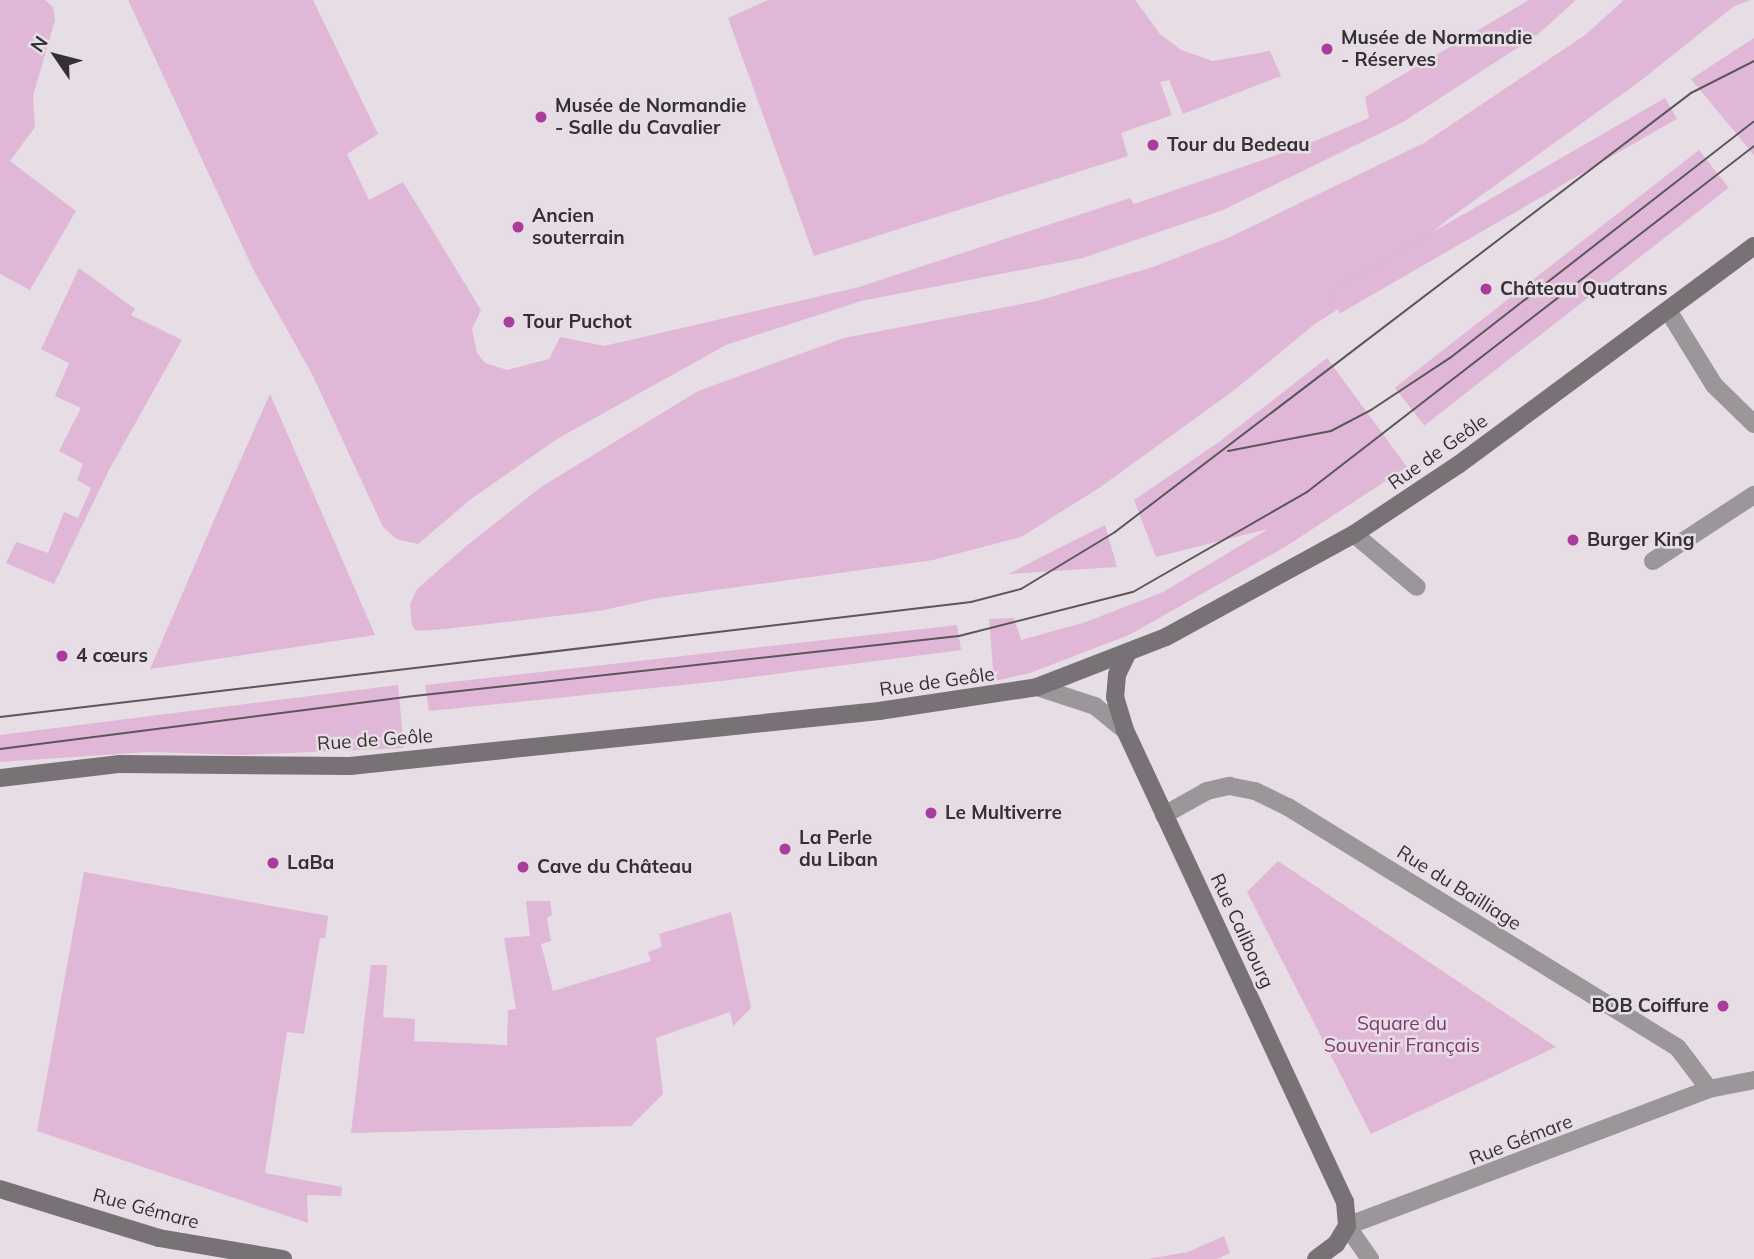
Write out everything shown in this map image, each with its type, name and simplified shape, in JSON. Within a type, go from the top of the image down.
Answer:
[{"type":"main road","name":"Rue de Geôle","points":[[0,778],[120,764],[361,765],[879,711],[1037,687],[1166,637],[1354,534],[1669,312],[1754,246]]},
{"type":"main road","name":"Rue Calibourg","points":[[1128,652],[1117,675],[1115,697],[1125,730],[1332,1172],[1345,1202],[1347,1226]]},
{"type":"main road","name":"Rue Gémare","points":[[0,1189],[159,1238],[283,1259]]},
{"type":"main road","name":"Rue Gémare","points":[[1315,1259],[1336,1244],[1347,1226]]},
{"type":"street","points":[[1669,312],[1714,385],[1754,424]]},
{"type":"street","points":[[1653,561],[1754,495]]},
{"type":"street","points":[[1354,534],[1418,587]]},
{"type":"street","points":[[1037,687],[1095,706],[1125,730]]},
{"type":"street","name":"Rue du Bailliage","points":[[1164,815],[1207,791],[1229,786],[1255,791],[1288,807],[1678,1048],[1710,1089]]},
{"type":"street","name":"Rue Gémare","points":[[1347,1226],[1710,1089],[1754,1080]]},
{"type":"street","points":[[1347,1226],[1370,1259]]},
{"type":"green space","points":[[0,0],[45,0],[53,7],[55,20],[33,96],[35,127],[10,161],[76,211],[30,290],[0,274]]},
{"type":"green space","points":[[128,0],[313,0],[378,134],[347,154],[369,200],[403,182],[481,310],[472,329],[477,353],[485,363],[507,370],[549,359],[560,337],[604,346],[859,287],[1130,198],[1134,204],[1303,146],[1369,118],[1365,97],[1529,0],[1576,0],[1537,35],[1403,122],[1223,210],[1083,258],[861,301],[726,345],[557,439],[471,499],[418,544],[397,539],[383,527],[312,374],[253,269]]},
{"type":"green space","points":[[768,0],[1135,0],[1160,34],[1181,50],[1213,61],[1270,51],[1281,76],[1183,114],[1169,80],[1160,82],[1172,115],[1121,133],[1128,156],[814,256],[728,18]]},
{"type":"green space","points":[[1624,0],[1750,0],[1733,7],[1639,82],[1447,220],[1363,293],[1315,324],[1233,391],[1099,488],[1021,537],[933,560],[658,598],[599,611],[445,629],[416,631],[412,625],[410,604],[417,589],[465,547],[541,487],[698,391],[844,338],[1037,301],[1153,267],[1230,237],[1424,143],[1585,35]]},
{"type":"green space","points":[[1754,38],[1754,155],[1691,79]]},
{"type":"green space","points":[[1665,98],[1677,119],[1340,313],[1328,292]]},
{"type":"green space","points":[[1699,150],[1729,188],[1424,425],[1395,388]]},
{"type":"green space","points":[[79,268],[135,309],[131,315],[182,340],[109,470],[54,584],[6,563],[16,542],[48,553],[64,512],[78,518],[91,488],[77,480],[83,464],[59,451],[81,408],[55,396],[69,363],[41,349]]},
{"type":"green space","points":[[1327,358],[1407,467],[1285,547],[1129,635],[1030,673],[994,681],[989,619],[1014,618],[1021,640],[1086,622],[1163,592],[1268,529],[1156,557],[1134,500],[1219,442]]},
{"type":"green space","points":[[270,394],[375,635],[150,669],[218,511]]},
{"type":"green space","points":[[1105,525],[1117,567],[1008,574],[1057,549]]},
{"type":"green space","points":[[957,625],[961,650],[721,681],[429,711],[425,685]]},
{"type":"green space","points":[[398,685],[404,748],[242,755],[149,752],[0,762],[0,735]]},
{"type":"green space","name":"Square du Souvenir Français","points":[[1278,861],[1556,1047],[1371,1134],[1247,892]]},
{"type":"green space","points":[[84,872],[328,916],[325,938],[320,938],[304,1034],[287,1032],[265,1173],[342,1187],[341,1196],[307,1195],[308,1223],[37,1131]]},
{"type":"green space","points":[[526,901],[550,901],[552,915],[547,918],[551,941],[541,944],[553,991],[651,961],[648,952],[662,947],[659,934],[731,912],[751,1008],[733,1026],[730,1012],[656,1038],[663,1094],[631,1126],[351,1133],[371,965],[387,965],[383,1017],[415,1019],[414,1041],[507,1045],[508,1010],[516,1009],[504,938],[530,936]]},
{"type":"green space","points":[[1224,1236],[1230,1253],[1217,1259],[1147,1259],[1188,1252]]},
{"type":"tram line","points":[[0,717],[971,602],[1021,589],[1115,532],[1691,93],[1754,61]]},
{"type":"tram line","points":[[1228,451],[1331,431],[1371,410],[1450,358],[1754,121]]},
{"type":"tram line","points":[[0,749],[414,696],[959,636],[1133,592],[1307,492],[1754,146]]},
{"type":"place","name":"Musée de Normandie - Réserves","points":[[1327,49]]},
{"type":"place","name":"Musée de Normandie - Salle du Cavalier","points":[[541,117]]},
{"type":"place","name":"Tour du Bedeau","points":[[1153,145]]},
{"type":"place","name":"Ancien souterrain","points":[[518,227]]},
{"type":"place","name":"Château Quatrans","points":[[1486,289]]},
{"type":"place","name":"Tour Puchot","points":[[509,322]]},
{"type":"place","name":"Burger King","points":[[1573,540]]},
{"type":"place","name":"4 cœurs","points":[[62,656]]},
{"type":"place","name":"Le Multiverre","points":[[931,813]]},
{"type":"place","name":"La Perle du Liban","points":[[785,849]]},
{"type":"place","name":"LaBa","points":[[273,863]]},
{"type":"place","name":"Cave du Château","points":[[523,867]]},
{"type":"place","name":"BOB Coiffure","points":[[1723,1006]]}]
